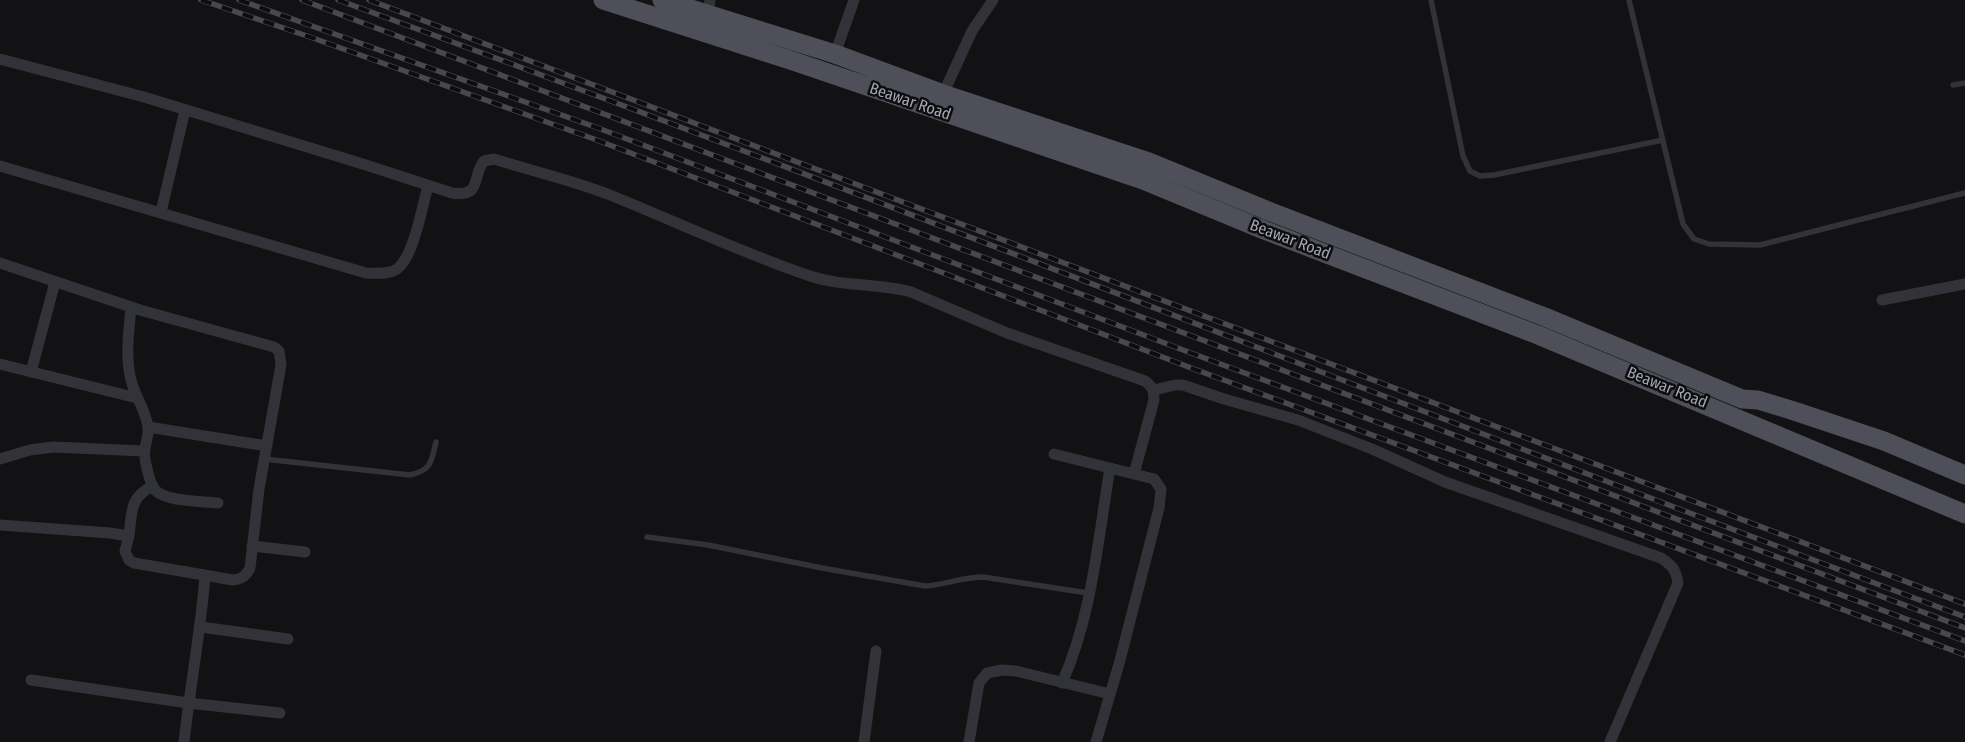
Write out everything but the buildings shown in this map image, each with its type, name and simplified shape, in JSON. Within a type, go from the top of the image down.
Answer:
[{"type":"main road","name":"Beawar Road","points":[[603,0],[793,61],[1143,180],[1264,230],[1538,335],[1965,514]]},
{"type":"main road","name":"Beawar Road","points":[[662,0],[709,8],[943,94],[1149,162],[1271,212],[1545,317],[1742,399],[1758,400],[1783,407],[1884,441],[1965,475]]},
{"type":"street","points":[[835,54],[854,0]]},
{"type":"street","points":[[943,94],[972,30],[993,0]]},
{"type":"street","points":[[0,59],[185,110],[366,164],[452,193],[467,193],[474,187],[484,161],[494,159],[608,194],[716,241],[812,277],[842,283],[895,288],[911,292],[1007,333],[1145,381],[1154,390],[1154,400],[1134,474]]},
{"type":"street","points":[[161,212],[185,110]]},
{"type":"street","points":[[0,166],[366,273],[384,273],[397,269],[409,254],[428,186]]},
{"type":"street","points":[[0,264],[131,307],[274,347],[279,351],[281,365],[264,459],[250,568],[246,575],[240,579],[233,580],[128,560],[125,551],[134,502],[138,496],[153,486]]},
{"type":"street","points":[[31,372],[55,282]]},
{"type":"street","points":[[1882,300],[1965,284]]},
{"type":"street","points":[[131,307],[128,356],[131,380],[148,427],[148,440],[144,451],[153,486],[163,495],[179,499],[218,503]]},
{"type":"street","points":[[0,364],[137,398]]},
{"type":"street","points":[[1154,390],[1183,385],[1298,420],[1372,449],[1445,482],[1661,558],[1670,563],[1674,568],[1678,583],[1610,742]]},
{"type":"street","points":[[148,427],[266,446]]},
{"type":"street","points":[[0,459],[30,450],[53,446],[144,451]]},
{"type":"street","points":[[1054,454],[1154,480],[1158,484],[1161,497],[1096,742]]},
{"type":"street","points":[[1062,683],[1073,659],[1088,593],[1110,468]]},
{"type":"street","points":[[0,525],[129,536]]},
{"type":"street","points":[[252,546],[305,552]]},
{"type":"street","points":[[184,742],[200,627],[205,575]]},
{"type":"street","points":[[200,627],[288,638]]},
{"type":"street","points":[[864,742],[876,651]]},
{"type":"street","points":[[969,742],[980,683],[987,673],[1002,670],[1016,671],[1110,694]]},
{"type":"street","points":[[31,680],[188,703],[280,714]]},
{"type":"lane","points":[[1431,0],[1463,156],[1470,171],[1480,176],[1494,175],[1663,140]]},
{"type":"lane","points":[[1629,0],[1682,224],[1694,239],[1709,244],[1760,245],[1965,193]]},
{"type":"lane","points":[[1952,85],[1965,83]]},
{"type":"lane","points":[[264,459],[410,475],[422,472],[430,465],[436,442]]},
{"type":"lane","points":[[647,537],[708,544],[822,568],[925,586],[935,586],[968,577],[983,577],[1088,593]]},
{"type":"railway","points":[[201,0],[594,139],[1186,366],[1965,655]]},
{"type":"railway","points":[[239,0],[598,128],[1191,353],[1965,641]]},
{"type":"railway","points":[[302,0],[1965,628]]},
{"type":"railway","points":[[338,0],[746,152],[1965,617]]},
{"type":"railway","points":[[369,0],[1965,604]]}]
